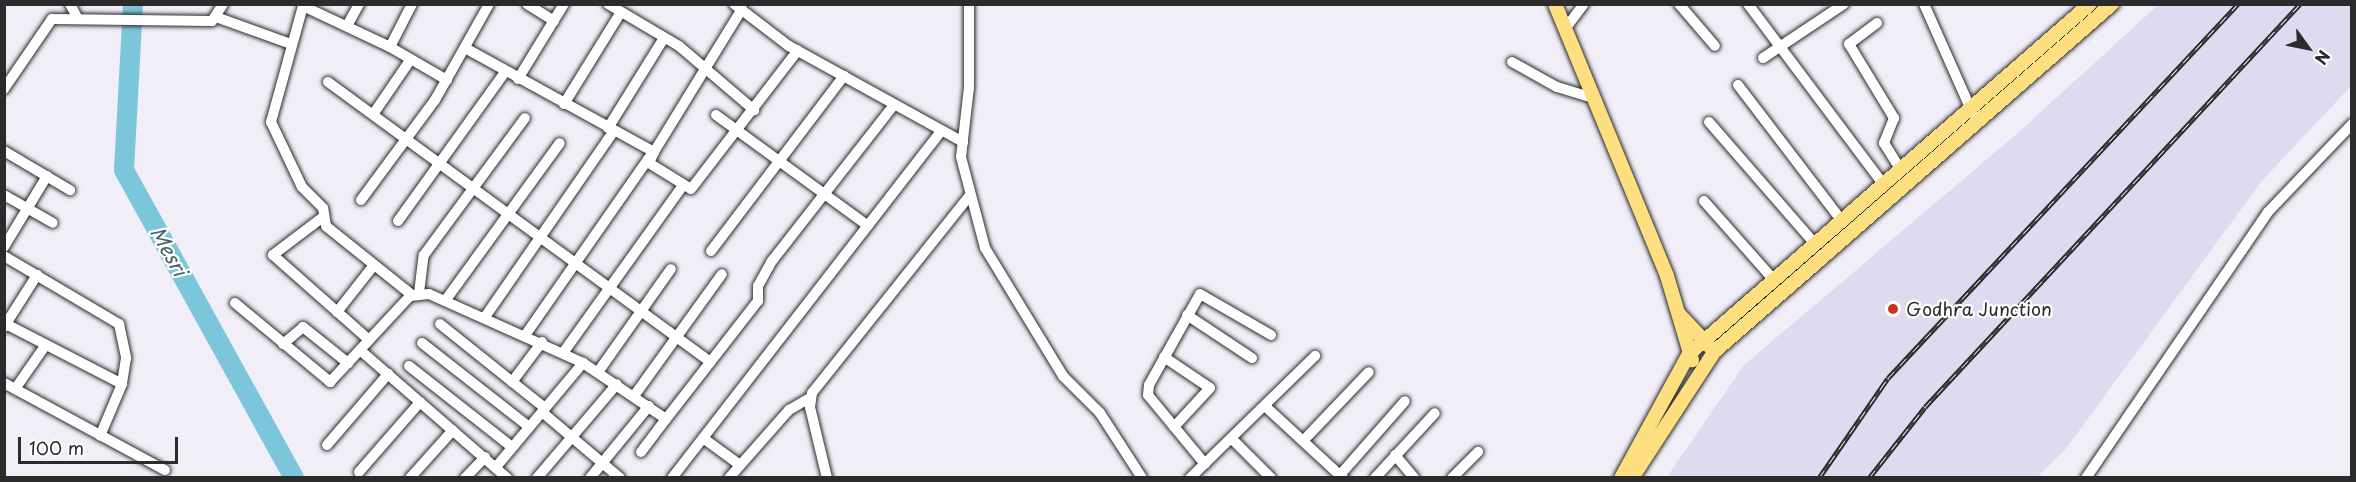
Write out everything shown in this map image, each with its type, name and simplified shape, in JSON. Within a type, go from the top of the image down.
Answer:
[{"type":"main road","points":[[1555,4],[1678,312],[1696,372]]},
{"type":"main road","points":[[1621,477],[1689,354],[2090,4]]},
{"type":"main road","points":[[1632,477],[1696,372],[1714,352],[2112,4]]},
{"type":"main road","points":[[1678,312],[1706,340],[1714,352]]},
{"type":"street","points":[[70,4],[81,19]]},
{"type":"street","points":[[216,17],[223,4]]},
{"type":"street","points":[[348,24],[359,4]]},
{"type":"street","points":[[390,47],[412,4]]},
{"type":"street","points":[[526,4],[554,21]]},
{"type":"street","points":[[518,79],[564,4]]},
{"type":"street","points":[[608,4],[708,68],[754,110]]},
{"type":"street","points":[[969,4],[963,142],[969,196],[991,261],[1063,376],[1100,413],[1142,477]]},
{"type":"street","points":[[1565,29],[1584,4]]},
{"type":"street","points":[[1763,58],[1844,4]]},
{"type":"street","points":[[1924,4],[1969,110],[1979,121]]},
{"type":"street","points":[[447,80],[348,24],[308,5],[301,9],[271,122],[278,143],[306,193],[323,208],[326,226],[374,265],[415,294],[445,300],[526,334],[583,363],[666,419]]},
{"type":"street","points":[[361,200],[447,80],[485,6]]},
{"type":"street","points":[[1675,6],[1715,46]]},
{"type":"street","points":[[1753,6],[1884,184]]},
{"type":"street","points":[[526,334],[652,154],[708,68],[738,7],[798,50],[963,142]]},
{"type":"street","points":[[564,104],[621,12]]},
{"type":"street","points":[[4,89],[50,21],[81,19],[200,21],[216,17],[291,44]]},
{"type":"street","points":[[1877,23],[1849,44],[1894,118],[1884,143],[1901,170]]},
{"type":"street","points":[[485,317],[611,130],[664,38]]},
{"type":"street","points":[[465,48],[652,154]]},
{"type":"street","points":[[652,154],[649,163],[682,186],[691,189],[738,131],[798,50]]},
{"type":"street","points":[[374,113],[411,59]]},
{"type":"street","points":[[1512,62],[1557,87],[1592,98]]},
{"type":"street","points":[[398,221],[506,72]]},
{"type":"street","points":[[711,251],[781,162],[844,76]]},
{"type":"street","points":[[328,82],[408,137],[711,362]]},
{"type":"street","points":[[1738,85],[1842,221]]},
{"type":"street","points":[[641,452],[758,301],[760,280],[823,193],[894,105]]},
{"type":"street","points":[[716,115],[868,226]]},
{"type":"street","points":[[236,303],[328,382],[415,294],[420,261],[525,118]]},
{"type":"street","points":[[1709,122],[1815,244]]},
{"type":"street","points":[[2086,477],[2268,212],[2352,124]]},
{"type":"street","points":[[672,477],[942,130]]},
{"type":"street","points":[[445,300],[560,143]]},
{"type":"street","points":[[4,151],[70,190]]},
{"type":"street","points":[[4,247],[47,176]]},
{"type":"street","points":[[563,353],[682,186]]},
{"type":"street","points":[[4,195],[53,223]]},
{"type":"street","points":[[729,477],[789,410],[810,398],[969,196]]},
{"type":"street","points":[[1704,201],[1774,280]]},
{"type":"street","points":[[323,217],[273,255],[369,340]]},
{"type":"street","points":[[4,256],[115,318],[126,358],[122,384],[100,435]]},
{"type":"street","points":[[337,312],[374,265]]},
{"type":"street","points":[[598,372],[671,269]]},
{"type":"street","points":[[634,396],[722,274]]},
{"type":"street","points":[[37,275],[5,325],[122,384]]},
{"type":"street","points":[[1271,335],[1203,293],[1187,315],[1164,357],[1147,390],[1174,427],[1198,473],[1315,356]]},
{"type":"street","points":[[1187,315],[1252,358]]},
{"type":"street","points":[[440,324],[512,382],[620,477]]},
{"type":"street","points":[[284,344],[303,327],[348,363]]},
{"type":"street","points":[[512,382],[542,342]]},
{"type":"street","points":[[422,343],[529,428]]},
{"type":"street","points":[[15,389],[45,346]]},
{"type":"street","points":[[360,350],[507,477]]},
{"type":"street","points":[[1164,357],[1210,388],[1174,427]]},
{"type":"street","points":[[495,467],[583,363]]},
{"type":"street","points":[[409,366],[512,447]]},
{"type":"street","points":[[1303,441],[1369,372]]},
{"type":"street","points":[[327,445],[388,374]]},
{"type":"street","points":[[4,383],[165,470]]},
{"type":"street","points":[[537,477],[617,384]]},
{"type":"street","points":[[810,398],[828,476]]},
{"type":"street","points":[[1266,407],[1341,476],[1405,401]]},
{"type":"street","points":[[359,472],[420,402]]},
{"type":"street","points":[[590,477],[649,406]]},
{"type":"street","points":[[1375,477],[1435,413]]},
{"type":"street","points":[[410,477],[453,430]]},
{"type":"street","points":[[703,438],[740,465]]},
{"type":"street","points":[[1232,439],[1271,477]]},
{"type":"street","points":[[1452,477],[1478,452]]},
{"type":"street","points":[[1395,455],[1414,477]]},
{"type":"street","points":[[465,477],[485,458]]},
{"type":"shaded area","points":[[2158,5],[2351,5],[2351,86],[2261,182],[2065,450],[2037,477],[1667,477],[1744,365],[2019,132]]},
{"type":"waterway","name":"Mesri","points":[[133,4],[124,170],[294,478]]},
{"type":"railway","points":[[1819,478],[1888,378],[2238,4]]},
{"type":"railway","points":[[1869,478],[1925,407],[2300,4]]},
{"type":"place","name":"Godhra Junction","points":[[1893,309]]}]
